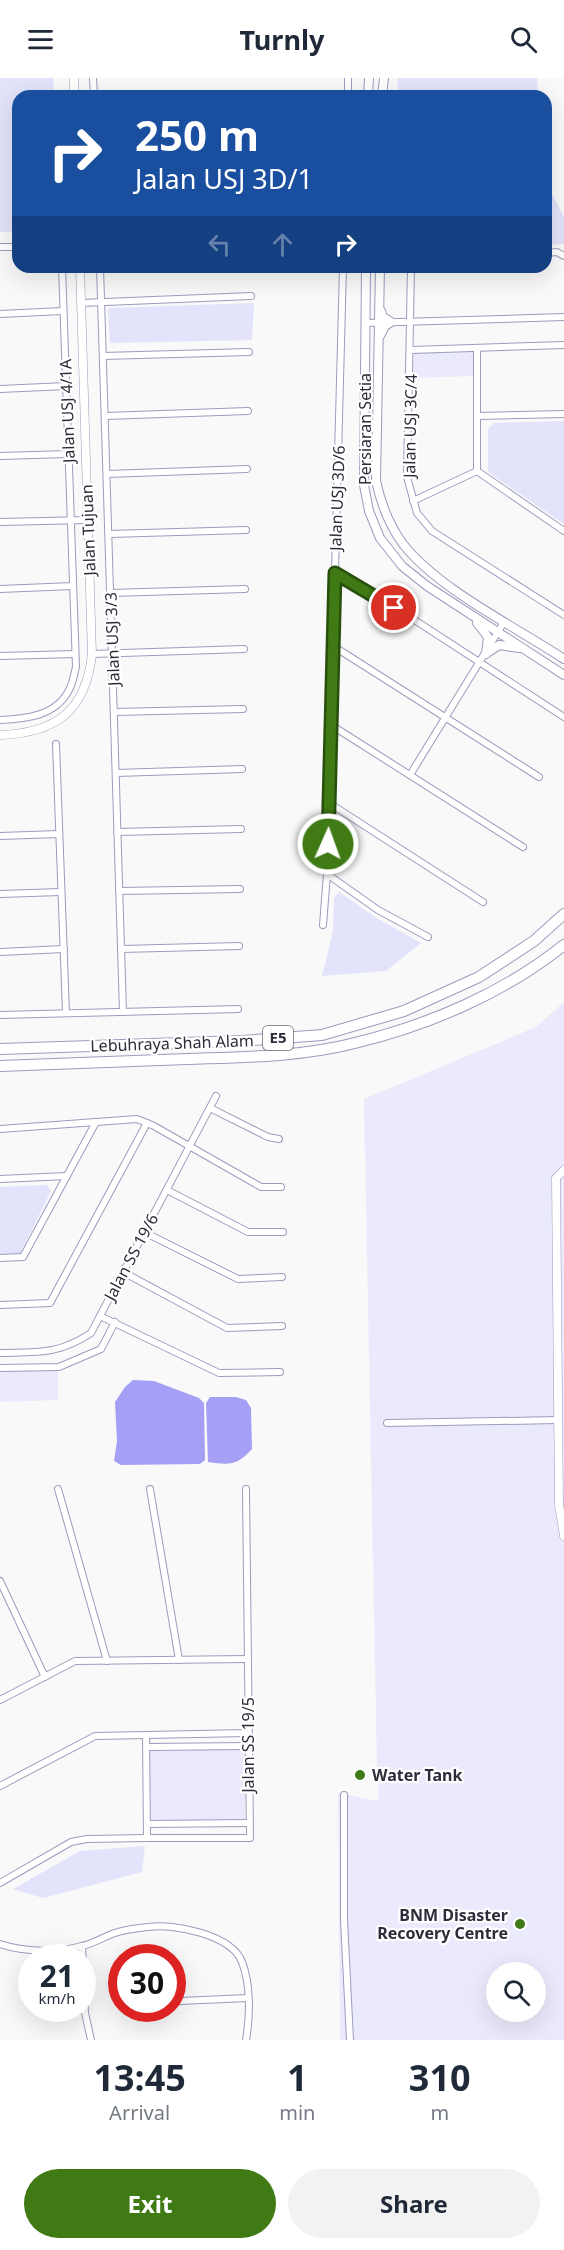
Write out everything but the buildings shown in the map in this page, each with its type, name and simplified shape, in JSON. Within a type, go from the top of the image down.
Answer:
[{"type":"highway","name":"Lebuhraya Shah Alam","points":[[0,1050],[242,1041],[322,1035],[404,1011],[479,977],[534,940],[564,914]]},
{"type":"highway","name":"Lebuhraya Shah Alam","points":[[0,1066],[293,1054],[354,1043],[418,1024],[476,1000],[536,967],[564,945]]},
{"type":"main road","name":"Persiaran Setia","points":[[366,273],[364,485],[369,511],[380,538],[402,566],[427,586],[564,675]]},
{"type":"main road","name":"Persiaran Setia","points":[[380,273],[376,481],[381,504],[404,544],[442,580],[564,659]]},
{"type":"main road","points":[[378,341],[381,331],[391,322],[383,317],[379,302]]},
{"type":"main road","points":[[468,614],[488,637],[486,654]]},
{"type":"main road","points":[[486,654],[499,645],[523,649]]},
{"type":"street","name":"Jalan USJ 4/1A","points":[[0,720],[22,719],[45,713],[59,704],[70,689],[76,667],[62,273]]},
{"type":"street","name":"Jalan Tujuan","points":[[0,735],[44,728],[66,716],[88,682],[92,654],[80,273]]},
{"type":"street","name":"Jalan USJ 3/3","points":[[100,273],[123,1012]]},
{"type":"street","name":"Jalan USJ 3D/6","points":[[323,925],[327,874],[343,273]]},
{"type":"street","name":"Jalan USJ 3C/4","points":[[411,273],[407,477],[417,513],[432,531],[564,615]]},
{"type":"street","points":[[81,303],[251,296]]},
{"type":"street","points":[[0,314],[63,311]]},
{"type":"street","points":[[366,323],[564,317]]},
{"type":"street","points":[[411,350],[564,345]]},
{"type":"street","points":[[477,348],[477,471]]},
{"type":"street","points":[[103,356],[249,352]]},
{"type":"street","points":[[0,388],[66,386]]},
{"type":"street","points":[[105,416],[248,411]]},
{"type":"street","points":[[477,416],[564,414]]},
{"type":"street","points":[[0,456],[68,454]]},
{"type":"street","points":[[107,474],[247,469]]},
{"type":"street","points":[[412,501],[477,471]]},
{"type":"street","points":[[477,471],[564,531]]},
{"type":"street","points":[[0,522],[88,520]]},
{"type":"street","points":[[109,534],[246,530]]},
{"type":"street","points":[[335,573],[413,619],[564,717]]},
{"type":"street","points":[[0,589],[73,586]]},
{"type":"street","points":[[110,593],[245,589]]},
{"type":"street","points":[[410,775],[499,634],[504,622]]},
{"type":"street","points":[[333,646],[539,777]]},
{"type":"street","points":[[92,654],[244,649]]},
{"type":"street","points":[[0,656],[75,654]]},
{"type":"street","points":[[114,712],[243,709]]},
{"type":"street","points":[[331,725],[524,848]]},
{"type":"street","points":[[56,744],[66,1013]]},
{"type":"street","points":[[116,772],[242,769]]},
{"type":"street","points":[[329,803],[483,902]]},
{"type":"street","points":[[117,832],[241,829]]},
{"type":"street","points":[[0,836],[59,834]]},
{"type":"street","points":[[327,874],[378,910],[428,937]]},
{"type":"street","points":[[119,891],[240,889]]},
{"type":"street","points":[[0,894],[62,892]]},
{"type":"street","points":[[121,949],[239,946]]},
{"type":"street","points":[[0,952],[64,949]]},
{"type":"street","points":[[0,1015],[238,1009]]},
{"type":"street","name":"Jalan SS 19/6","points":[[0,1353],[55,1352],[76,1343],[90,1333],[216,1096]]},
{"type":"street","points":[[210,1108],[268,1137],[279,1139]]},
{"type":"street","points":[[0,1129],[137,1119],[261,1187],[281,1187]]},
{"type":"street","points":[[0,1258],[23,1257],[96,1122]]},
{"type":"street","points":[[0,1305],[50,1303],[147,1123]]},
{"type":"street","points":[[564,1170],[556,1178],[559,1505],[564,1536]]},
{"type":"street","points":[[0,1179],[67,1176]]},
{"type":"street","points":[[167,1190],[248,1232],[283,1232]]},
{"type":"street","points":[[144,1232],[238,1279],[282,1277]]},
{"type":"street","points":[[123,1272],[227,1328],[282,1326]]},
{"type":"street","points":[[100,1316],[219,1373],[280,1372]]},
{"type":"street","points":[[0,1368],[59,1367],[101,1349],[115,1322]]},
{"type":"street","points":[[387,1423],[558,1420]]},
{"type":"street","name":"Jalan SS 19/5","points":[[246,1488],[249,1823]]},
{"type":"street","points":[[58,1489],[106,1661]]},
{"type":"street","points":[[150,1490],[178,1660]]},
{"type":"street","points":[[0,1581],[45,1677]]},
{"type":"street","points":[[0,1700],[75,1661],[247,1659]]},
{"type":"street","points":[[0,1786],[94,1736],[248,1733]]},
{"type":"street","points":[[146,1735],[147,1838]]},
{"type":"street","points":[[147,1747],[248,1746]]},
{"type":"street","points":[[344,1795],[344,1920],[350,2040]]},
{"type":"street","points":[[0,1883],[71,1842],[87,1839],[250,1838],[249,1823],[147,1824]]},
{"type":"street","points":[[87,1944],[115,1933],[150,1926],[185,1929],[218,1938],[242,1959],[247,1978],[248,1998],[246,2040]]},
{"type":"street","points":[[0,1944],[18,1949]]},
{"type":"street","points":[[186,2001],[248,1998]]},
{"type":"street","points":[[87,2022],[91,2040]]},
{"type":"shaded area","points":[[0,78],[53,78],[54,90],[12,90],[12,231],[0,232]]},
{"type":"shaded area","points":[[398,78],[537,78],[538,90],[397,90]]},
{"type":"shaded area","points":[[552,194],[564,217],[564,244],[552,245]]},
{"type":"shaded area","points":[[254,303],[252,340],[110,343],[108,308]]},
{"type":"shaded area","points":[[474,350],[474,376],[413,378],[414,353]]},
{"type":"shaded area","points":[[564,421],[564,524],[488,472],[488,429],[494,423]]},
{"type":"shaded area","points":[[339,892],[375,917],[421,943],[386,971],[322,976],[333,931],[334,898]]},
{"type":"shaded area","points":[[564,1002],[564,2040],[340,2040],[338,1793],[378,1801],[379,1778],[364,1099],[536,1027]]},
{"type":"shaded area","points":[[47,1185],[51,1191],[20,1254],[0,1255],[0,1187]]},
{"type":"shaded area","points":[[58,1370],[58,1400],[0,1402],[0,1371]]},
{"type":"shaded area","points":[[133,1380],[154,1381],[199,1398],[204,1403],[205,1460],[200,1464],[121,1465],[114,1461],[117,1441],[115,1402]]},
{"type":"shaded area","points":[[210,1397],[236,1397],[246,1400],[251,1408],[252,1449],[241,1459],[232,1463],[208,1462],[206,1403]]},
{"type":"shaded area","points":[[245,1749],[245,1820],[151,1821],[149,1751]]},
{"type":"shaded area","points":[[145,1846],[142,1872],[43,1898],[13,1889],[80,1851]]},
{"type":"place","name":"Water Tank","points":[[360,1775]]},
{"type":"place","name":"BNM Disaster Recovery Centre","points":[[520,1924]]},
{"type":"route","points":[[328,844],[335,573],[394,608]]}]
